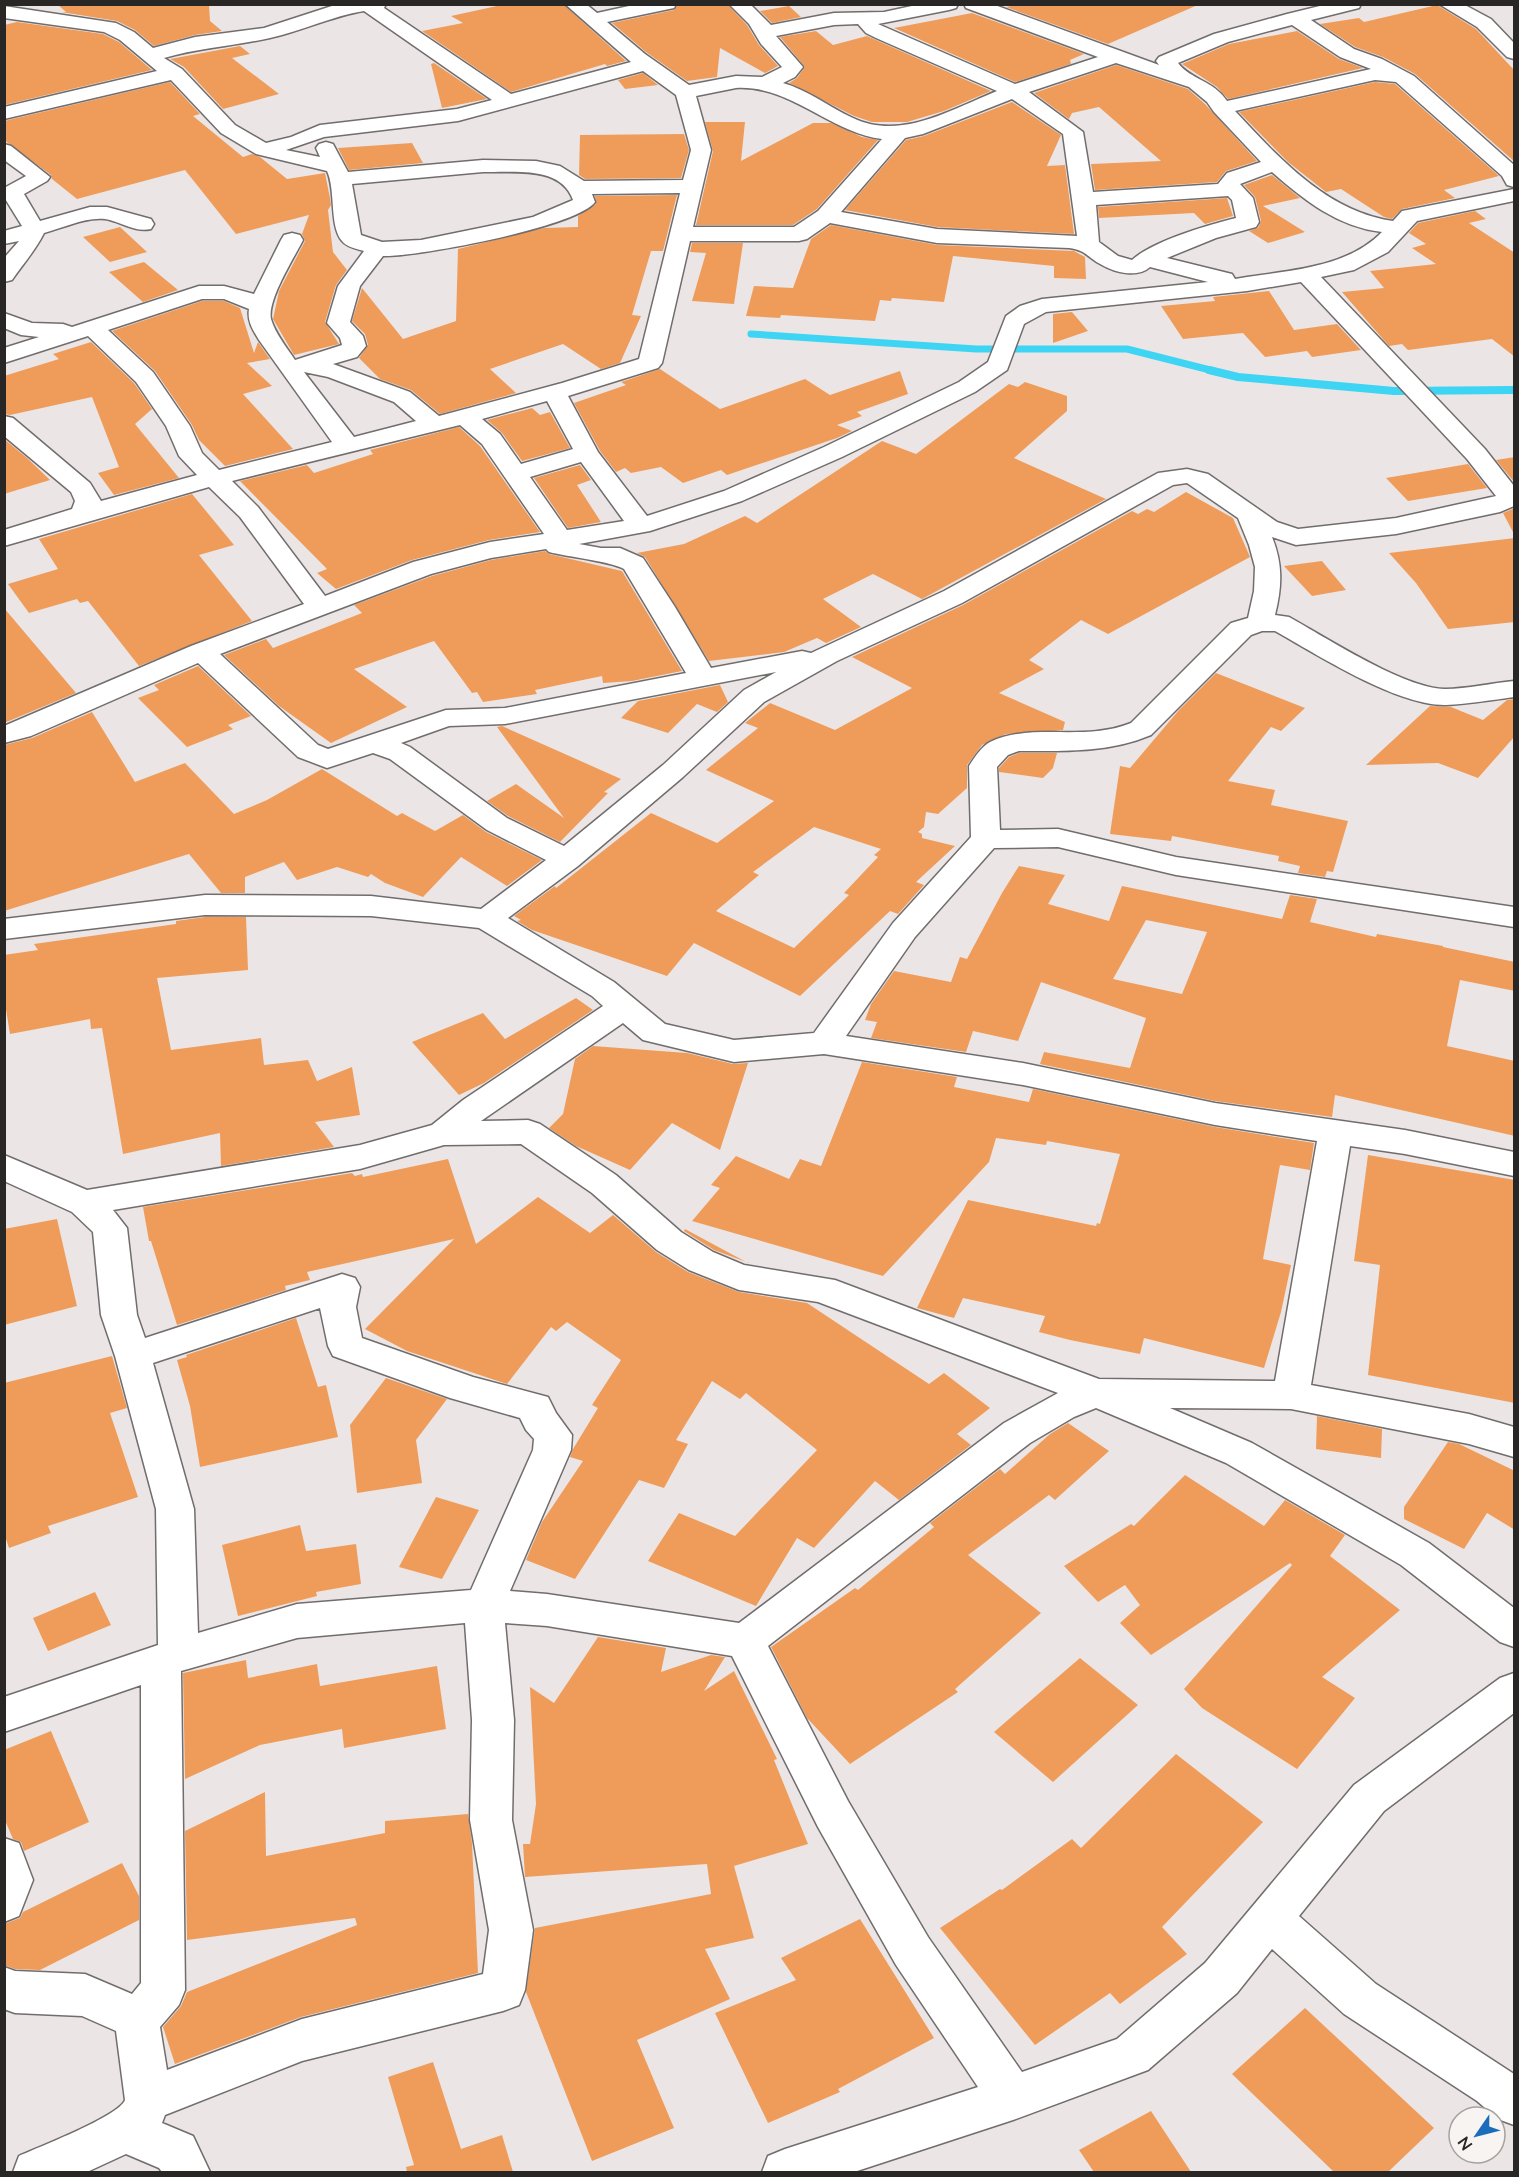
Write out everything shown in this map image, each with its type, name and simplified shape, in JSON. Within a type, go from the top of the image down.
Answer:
[{"type":"street","points":[[4,538],[82,512],[213,477],[434,424],[554,392],[650,363],[701,150],[685,92],[645,64],[574,4]]},
{"type":"street","points":[[592,20],[667,4]]},
{"type":"street","points":[[738,4],[766,32],[768,40],[793,67],[788,73],[766,83]]},
{"type":"street","points":[[813,4],[834,19]]},
{"type":"street","points":[[766,32],[834,19],[884,18],[949,4]]},
{"type":"street","points":[[973,4],[1116,57],[1196,82],[1208,90],[1221,108],[1274,165],[1324,203],[1364,224],[1398,228]]},
{"type":"street","points":[[1178,77],[1166,61],[1221,38],[1352,4]]},
{"type":"street","points":[[1448,4],[1484,23],[1515,53]]},
{"type":"street","points":[[151,55],[195,43],[267,33],[339,7],[373,5],[509,102]]},
{"type":"street","points":[[4,735],[21,730],[201,652],[422,568],[490,550],[630,528],[733,496],[833,452],[967,387],[999,366],[1014,321],[1028,311],[1041,306],[1247,284],[1346,265],[1380,247],[1410,216],[1514,192],[1512,174],[1407,80],[1376,63],[1347,53],[1291,19],[1267,9]]},
{"type":"street","points":[[4,12],[109,27],[127,36],[163,68],[175,73],[228,129],[269,153],[337,173],[483,166],[536,167],[553,170],[579,187],[603,189],[693,186]]},
{"type":"street","points":[[863,19],[884,34],[1014,91],[1073,132],[1073,152],[1083,199],[1088,244]]},
{"type":"street","points":[[685,92],[746,81],[766,83],[792,92],[853,126],[876,133],[899,132],[916,130],[1014,91],[1116,57]]},
{"type":"street","points":[[263,150],[298,141],[320,131],[458,115],[645,64]]},
{"type":"street","points":[[4,113],[175,73]]},
{"type":"street","points":[[1221,108],[1376,74],[1407,80]]},
{"type":"street","points":[[320,131],[337,173],[351,239],[377,248],[435,244],[539,220],[574,209],[584,202],[579,187]]},
{"type":"street","points":[[682,234],[788,236],[799,234],[826,216],[899,132]]},
{"type":"street","points":[[9,159],[40,177],[12,192],[35,230]]},
{"type":"street","points":[[1141,263],[1178,244],[1228,226],[1248,222],[1242,198],[1228,184],[1233,177],[1274,165]]},
{"type":"street","points":[[1083,199],[1233,189]]},
{"type":"street","points":[[4,238],[90,213],[107,213],[143,224]]},
{"type":"street","points":[[826,216],[937,236],[1069,241],[1088,244],[1110,261],[1141,263],[1247,284]]},
{"type":"street","points":[[4,275],[8,267],[25,250],[35,230]]},
{"type":"street","points":[[292,240],[261,306],[259,319],[295,365],[344,440],[345,445]]},
{"type":"street","points":[[295,365],[349,352],[354,346],[351,336],[338,323],[349,286],[377,248]]},
{"type":"street","points":[[1141,263],[1160,280],[1169,292]]},
{"type":"street","points":[[1268,556],[1277,546],[1296,537],[1396,526],[1500,504],[1511,498],[1476,454],[1306,274]]},
{"type":"street","points":[[4,356],[199,293],[218,290],[234,293],[261,306]]},
{"type":"street","points":[[4,320],[29,330],[84,329],[145,377],[178,426],[191,456],[249,512],[321,607]]},
{"type":"street","points":[[295,365],[334,371],[402,397],[434,424]]},
{"type":"street","points":[[554,392],[630,528]]},
{"type":"street","points":[[464,416],[491,439],[514,474],[549,541],[601,556],[620,556],[634,564],[662,607],[702,677]]},
{"type":"street","points":[[4,423],[81,488],[88,501],[82,512]]},
{"type":"street","points":[[514,474],[587,453]]},
{"type":"street","points":[[487,919],[567,859],[673,771],[754,696],[827,655],[953,597],[1167,478],[1187,476],[1199,479],[1268,527],[1296,537]]},
{"type":"street","points":[[1249,514],[1268,556],[1270,584],[1260,623]]},
{"type":"street","points":[[601,556],[630,528]]},
{"type":"street","points":[[824,1042],[904,930],[986,840],[983,766],[998,749],[1016,743],[1090,742],[1122,736],[1141,729],[1241,629],[1260,623],[1280,623],[1358,667],[1410,690],[1444,697],[1515,689]]},
{"type":"street","points":[[201,652],[308,751],[327,759],[446,718],[505,716],[827,655]]},
{"type":"street","points":[[374,743],[400,753],[497,824],[567,859]]},
{"type":"street","points":[[986,840],[1058,838],[1176,866],[1515,917]]},
{"type":"street","points":[[4,929],[205,905],[372,906],[487,919],[603,989],[654,1032],[734,1051],[824,1042],[1023,1074],[1215,1114],[1405,1142],[1515,1164]]},
{"type":"street","points":[[444,1133],[475,1108],[624,1007]]},
{"type":"street","points":[[84,1203],[360,1157],[444,1133],[528,1132],[604,1184],[669,1241],[701,1262],[739,1277],[822,1289],[1097,1393],[1239,1453],[1415,1554],[1515,1630]]},
{"type":"street","points":[[1291,1395],[1335,1132]]},
{"type":"street","points":[[4,1167],[84,1203],[110,1228],[119,1315],[133,1356],[176,1509],[170,1658],[163,1990],[146,2011],[135,2018]]},
{"type":"street","points":[[36,2172],[136,2116],[302,2040],[503,1990],[511,1930],[491,1820],[493,1720],[484,1605],[552,1450],[553,1435],[539,1420],[535,1407],[506,1402],[443,1382],[346,1346],[338,1306],[342,1287],[133,1356]]},
{"type":"street","points":[[4,1715],[170,1658],[297,1621],[484,1605],[547,1610],[745,1641],[1017,1433],[1061,1407],[1097,1393],[1291,1395],[1469,1429],[1515,1442]]},
{"type":"street","points":[[745,1641],[833,1814],[912,1951],[1013,2098]]},
{"type":"street","points":[[785,2172],[1013,2098],[1132,2055],[1221,1978],[1369,1797],[1515,1690]]},
{"type":"street","points":[[4,1857],[11,1880],[4,1902]]},
{"type":"street","points":[[1270,1919],[1360,1999],[1493,2085],[1515,2103]]},
{"type":"street","points":[[4,1988],[15,1992],[86,1995],[135,2018]]},
{"type":"street","points":[[135,2018],[141,2042],[136,2116]]},
{"type":"street","points":[[136,2116],[176,2152],[187,2172]]},
{"type":"building","points":[[57,4],[209,4],[210,21],[222,31],[195,35],[154,46],[135,30],[117,21],[61,12],[66,12]]},
{"type":"building","points":[[506,4],[563,4],[626,61],[607,66],[605,64],[511,92],[422,31],[463,23],[451,16]]},
{"type":"building","points":[[678,4],[727,4],[747,25],[759,45],[778,66],[765,73],[720,48],[717,77],[687,81],[646,52],[612,23],[674,10]]},
{"type":"building","points":[[1020,4],[1200,4],[1108,44],[1006,7]]},
{"type":"building","points":[[1437,5],[1476,29],[1515,71],[1515,162],[1415,74],[1383,57],[1355,47],[1320,24],[1359,18],[1364,22]]},
{"type":"building","points":[[789,6],[801,17],[772,23],[760,11]]},
{"type":"building","points":[[972,13],[1084,54],[1070,60],[1071,64],[1015,82],[894,28]]},
{"type":"building","points":[[17,22],[103,34],[119,42],[152,70],[4,105],[4,25]]},
{"type":"building","points":[[816,31],[833,45],[867,36],[991,91],[944,111],[907,122],[872,122],[854,116],[789,83],[797,78],[805,67],[780,37]]},
{"type":"building","points":[[1297,31],[1339,59],[1363,68],[1228,99],[1217,87],[1182,64],[1229,44]]},
{"type":"building","points":[[240,46],[250,54],[232,58],[279,94],[223,109],[184,67],[170,59]]},
{"type":"building","points":[[434,63],[487,99],[442,108],[431,64]]},
{"type":"building","points":[[1116,65],[1188,89],[1205,104],[1257,161],[1226,171],[1217,182],[1095,190],[1091,164],[1161,161],[1099,107],[1072,113],[1069,119],[1034,93]]},
{"type":"building","points":[[643,73],[658,85],[625,89],[618,80]]},
{"type":"building","points":[[170,82],[200,114],[193,116],[243,157],[252,154],[260,157],[287,179],[325,173],[331,205],[328,210],[333,252],[347,270],[336,285],[325,322],[339,344],[294,355],[273,319],[279,291],[305,241],[302,234],[309,215],[236,234],[185,170],[77,199],[52,179],[51,175],[4,140],[4,121]]},
{"type":"building","points":[[1375,82],[1395,84],[1499,176],[1444,190],[1455,198],[1402,209],[1392,219],[1384,217],[1341,189],[1326,192],[1288,162],[1239,112]]},
{"type":"building","points":[[1012,102],[1061,135],[1047,166],[1065,165],[1074,234],[937,227],[845,210],[906,140],[924,136]]},
{"type":"building","points":[[705,122],[745,122],[741,161],[813,123],[831,123],[862,137],[878,140],[817,209],[793,225],[696,225],[713,151]]},
{"type":"building","points":[[684,134],[689,150],[681,178],[585,179],[579,175],[580,135]]},
{"type":"building","points":[[412,143],[423,163],[349,170],[338,148]]},
{"type":"building","points":[[1272,175],[1300,198],[1263,206],[1305,232],[1268,243],[1249,231],[1258,228],[1261,221],[1255,197],[1244,185]]},
{"type":"building","points":[[677,195],[663,251],[651,251],[632,315],[641,316],[620,363],[601,369],[563,344],[490,369],[516,393],[440,414],[411,390],[380,379],[359,358],[368,345],[365,334],[352,321],[362,288],[403,339],[456,321],[458,249],[544,228],[578,227],[578,216],[596,204],[595,196]]},
{"type":"building","points":[[1227,198],[1233,216],[1205,224],[1194,213],[1099,218],[1098,207]]},
{"type":"building","points":[[1475,211],[1486,219],[1469,223],[1515,253],[1515,357],[1492,339],[1408,350],[1402,344],[1389,346],[1342,292],[1384,288],[1370,271],[1436,264],[1412,248],[1426,244],[1409,233],[1418,223]]},
{"type":"building","points":[[831,225],[937,245],[1074,251],[1085,257],[1086,279],[1054,278],[1054,266],[953,256],[944,302],[892,298],[891,301],[880,300],[875,321],[781,315],[780,318],[746,316],[754,286],[793,288],[811,239]]},
{"type":"building","points":[[120,227],[147,252],[110,262],[83,237]]},
{"type":"building","points":[[692,243],[743,243],[734,304],[692,301],[706,253],[690,252]]},
{"type":"building","points":[[144,262],[178,290],[143,302],[109,272]]},
{"type":"building","points":[[1269,291],[1294,330],[1337,324],[1361,350],[1312,357],[1307,351],[1265,357],[1243,333],[1183,339],[1161,306],[1215,301],[1213,297]]},
{"type":"building","points":[[202,301],[224,301],[240,308],[254,353],[258,342],[270,359],[247,363],[272,386],[243,394],[293,449],[225,466],[199,440],[192,425],[155,371],[112,331]]},
{"type":"building","points":[[1072,312],[1088,331],[1053,343],[1053,314]]},
{"type":"building","points":[[91,342],[134,383],[152,409],[135,424],[179,478],[114,495],[98,473],[119,467],[92,397],[10,415],[4,414],[4,376],[59,359],[53,354]]},
{"type":"building","points":[[660,369],[720,409],[805,379],[830,395],[900,371],[908,394],[857,412],[862,416],[837,425],[852,431],[837,438],[727,475],[721,470],[683,483],[661,467],[631,473],[625,468],[616,472],[600,451],[574,403],[626,385],[621,382]]},
{"type":"building","points":[[1025,382],[1067,396],[1067,411],[1014,458],[1106,499],[922,599],[873,574],[823,599],[861,627],[826,643],[817,638],[784,652],[709,661],[645,557],[637,553],[684,544],[745,516],[757,523],[882,441],[916,454],[1009,384],[1018,387]]},
{"type":"building","points":[[532,408],[540,415],[550,412],[570,448],[522,461],[502,433],[487,420]]},
{"type":"building","points":[[459,427],[480,446],[540,532],[489,540],[412,560],[336,589],[317,573],[327,569],[240,481],[307,465],[314,473],[373,454],[370,450]]},
{"type":"building","points":[[4,439],[27,458],[50,480],[4,494]]},
{"type":"building","points":[[1515,457],[1515,483],[1496,460]]},
{"type":"building","points":[[1468,464],[1487,488],[1408,501],[1386,478]]},
{"type":"building","points":[[580,465],[591,480],[577,485],[601,522],[568,528],[534,478]]},
{"type":"building","points":[[1186,492],[1233,518],[1250,557],[1108,634],[1081,620],[1029,660],[1044,669],[999,693],[1065,722],[1063,730],[1006,734],[982,745],[967,765],[967,788],[938,814],[926,812],[924,827],[918,832],[922,834],[922,838],[955,846],[916,882],[924,885],[898,914],[890,911],[800,996],[694,943],[667,976],[532,930],[517,921],[521,920],[514,916],[555,886],[556,888],[651,813],[717,843],[774,801],[706,770],[758,728],[745,723],[770,703],[835,730],[912,688],[852,657],[963,605],[1132,511],[1138,514],[1147,509],[1154,512]],"holes":[[[814,827],[881,849],[874,855],[878,857],[844,893],[849,895],[794,948],[716,911],[759,875],[753,872]]]},
{"type":"building","points":[[192,494],[234,545],[199,555],[252,621],[139,666],[88,601],[80,603],[77,599],[29,613],[8,584],[58,569],[39,539]]},
{"type":"building","points":[[1515,508],[1515,536],[1503,513]]},
{"type":"building","points":[[1515,538],[1515,622],[1448,629],[1416,583],[1389,553]]},
{"type":"building","points":[[545,551],[549,554],[622,571],[682,671],[632,681],[603,683],[602,676],[535,690],[537,694],[483,702],[477,692],[472,693],[434,641],[354,669],[407,707],[331,743],[279,706],[224,655],[266,639],[273,648],[362,613],[354,605],[432,576],[491,560]]},
{"type":"building","points":[[1322,561],[1346,590],[1312,596],[1284,566]]},
{"type":"building","points":[[4,608],[76,693],[4,723]]},
{"type":"building","points":[[198,666],[251,716],[228,725],[233,729],[187,747],[138,698],[159,690],[154,685]]},
{"type":"building","points":[[1216,673],[1305,708],[1281,731],[1271,727],[1228,781],[1275,790],[1271,805],[1348,821],[1333,872],[1327,871],[1325,877],[1298,873],[1300,866],[1278,861],[1279,856],[1172,836],[1171,841],[1110,834],[1120,766],[1130,768],[1179,710]]},
{"type":"building","points":[[720,685],[728,702],[717,712],[697,704],[668,733],[621,718],[638,701]]},
{"type":"building","points":[[1515,699],[1515,736],[1478,778],[1438,763],[1366,765],[1430,706],[1451,707],[1483,720],[1507,700]]},
{"type":"building","points":[[92,712],[135,782],[185,763],[234,814],[267,800],[322,769],[397,816],[402,813],[435,831],[463,815],[486,832],[542,860],[507,886],[461,857],[423,897],[385,883],[371,874],[368,877],[337,867],[297,880],[284,862],[245,877],[245,893],[221,893],[189,854],[4,911],[4,745],[32,738]]},
{"type":"building","points":[[502,726],[621,779],[604,792],[608,793],[560,842],[508,816],[487,801],[516,784],[564,818],[497,727]]},
{"type":"building","points":[[1019,753],[1057,753],[1053,768],[1043,778],[999,772],[999,768],[1009,757]]},
{"type":"building","points":[[1019,866],[1065,875],[1048,904],[1109,921],[1122,886],[1282,919],[1290,895],[1317,899],[1310,922],[1376,937],[1377,934],[1515,962],[1515,991],[1460,980],[1447,1046],[1515,1061],[1515,1136],[1335,1095],[1332,1117],[1215,1101],[1040,1064],[1044,1052],[1130,1068],[1146,1018],[1041,982],[1018,1041],[973,1031],[966,1052],[871,1038],[877,1022],[865,1020],[871,1004],[894,971],[951,982],[960,957],[967,959]],"holes":[[[1146,920],[1207,932],[1182,994],[1113,979]]]},
{"type":"building","points":[[205,917],[246,917],[248,970],[157,978],[171,1050],[261,1038],[264,1065],[308,1060],[317,1081],[352,1067],[360,1115],[315,1122],[334,1147],[221,1166],[220,1133],[123,1154],[102,1028],[91,1029],[90,1019],[10,1034],[4,997],[4,955],[38,950],[34,944],[176,924],[176,921]]},
{"type":"building","points":[[576,998],[593,1010],[484,1083],[459,1095],[412,1042],[483,1013],[505,1039]]},
{"type":"building","points":[[593,1046],[687,1053],[733,1064],[748,1063],[720,1150],[672,1123],[630,1170],[576,1146],[549,1128],[563,1114],[575,1059]]},
{"type":"building","points":[[862,1062],[957,1077],[954,1087],[1029,1102],[1033,1089],[1215,1127],[1314,1143],[1310,1170],[1280,1165],[1263,1259],[1291,1265],[1281,1312],[1264,1368],[1144,1338],[1140,1354],[1070,1340],[1039,1332],[1045,1316],[963,1298],[954,1318],[917,1308],[968,1200],[1096,1226],[1097,1223],[1100,1224],[1120,1154],[1047,1141],[1046,1145],[996,1138],[989,1162],[883,1276],[692,1221],[720,1188],[711,1185],[736,1156],[789,1179],[800,1159],[821,1166]]},
{"type":"building","points":[[1368,1155],[1515,1180],[1515,1403],[1368,1375],[1380,1265],[1354,1261]]},
{"type":"building","points":[[448,1159],[476,1244],[538,1197],[590,1233],[613,1215],[656,1252],[688,1272],[739,1292],[807,1303],[929,1384],[944,1373],[990,1408],[957,1434],[971,1445],[899,1500],[875,1481],[814,1548],[797,1538],[756,1606],[648,1561],[679,1513],[735,1536],[817,1450],[746,1393],[740,1399],[712,1381],[676,1440],[688,1444],[664,1488],[639,1480],[575,1579],[526,1560],[542,1522],[583,1461],[570,1457],[598,1408],[592,1405],[621,1360],[567,1322],[556,1331],[551,1327],[507,1384],[407,1351],[365,1329],[454,1239],[307,1272],[310,1280],[285,1286],[286,1290],[177,1325],[151,1241],[149,1241],[143,1207],[352,1173],[355,1176],[362,1174],[363,1177]]},
{"type":"building","points":[[57,1219],[77,1306],[4,1325],[4,1229]]},
{"type":"building","points":[[685,1229],[746,1262],[714,1250],[684,1231]]},
{"type":"building","points":[[296,1318],[318,1387],[326,1385],[338,1437],[200,1467],[190,1406],[177,1360]]},
{"type":"building","points":[[112,1356],[127,1408],[110,1413],[138,1497],[48,1526],[51,1533],[9,1548],[4,1533],[4,1383]]},
{"type":"building","points":[[386,1378],[447,1399],[416,1440],[422,1483],[357,1493],[350,1425]]},
{"type":"building","points":[[1317,1416],[1382,1429],[1381,1458],[1316,1449]]},
{"type":"building","points":[[1068,1423],[1109,1451],[1055,1500],[1049,1495],[968,1555],[1041,1613],[955,1689],[958,1692],[850,1764],[807,1718],[771,1647],[855,1588],[858,1590],[934,1527],[930,1523],[1000,1469],[1005,1474],[1050,1434]]},
{"type":"building","points":[[1448,1442],[1459,1444],[1515,1471],[1515,1530],[1487,1513],[1464,1549],[1404,1519],[1404,1507]]},
{"type":"building","points":[[1185,1475],[1264,1526],[1285,1500],[1345,1535],[1330,1556],[1400,1610],[1322,1677],[1355,1698],[1297,1769],[1202,1708],[1184,1689],[1292,1565],[1290,1563],[1151,1655],[1120,1623],[1140,1605],[1125,1585],[1098,1602],[1064,1566],[1131,1524],[1134,1526]]},
{"type":"building","points":[[436,1497],[479,1510],[442,1579],[399,1567]]},
{"type":"building","points":[[300,1525],[306,1551],[356,1544],[361,1584],[316,1592],[317,1596],[238,1616],[222,1545]]},
{"type":"building","points":[[95,1592],[111,1625],[48,1651],[33,1618]]},
{"type":"building","points":[[598,1637],[666,1648],[661,1672],[711,1655],[725,1657],[704,1691],[734,1671],[777,1759],[774,1760],[808,1844],[734,1866],[754,1938],[705,1949],[730,1999],[637,2040],[674,2128],[592,2161],[526,1992],[535,1928],[711,1894],[707,1864],[525,1877],[523,1844],[530,1844],[536,1804],[530,1687],[554,1703]]},
{"type":"building","points":[[1080,1658],[1138,1705],[1053,1782],[994,1732]]},
{"type":"building","points":[[246,1660],[248,1678],[317,1664],[320,1686],[437,1666],[446,1729],[344,1748],[342,1729],[260,1745],[185,1779],[183,1673]]},
{"type":"building","points":[[51,1731],[89,1822],[24,1851],[21,1842],[13,1839],[4,1818],[4,1750]]},
{"type":"building","points":[[1176,1754],[1263,1822],[1162,1927],[1187,1954],[1120,2004],[1110,1993],[1035,2045],[940,1928],[1000,1889],[1002,1890],[1072,1839],[1081,1848]]},
{"type":"building","points":[[265,1792],[266,1856],[385,1833],[385,1821],[468,1814],[472,1843],[478,1973],[301,2017],[175,2064],[163,2027],[181,2006],[187,1992],[357,1925],[355,1918],[187,1940],[185,1831]]},
{"type":"building","points":[[122,1863],[139,1896],[139,1920],[40,1970],[15,1969],[4,1965],[4,1924],[20,1918],[23,1912]]},
{"type":"building","points":[[860,1919],[934,2038],[838,2089],[840,2092],[768,2123],[715,2013],[796,1980],[781,1958]]},
{"type":"building","points":[[1305,2008],[1434,2128],[1388,2172],[1334,2172],[1232,2074]]},
{"type":"building","points":[[433,2062],[461,2149],[502,2135],[513,2172],[407,2172],[406,2167],[414,2165],[388,2077]]},
{"type":"building","points":[[1151,2111],[1191,2172],[1094,2172],[1079,2150]]},
{"type":"waterway","points":[[751,334],[976,349],[1127,349],[1214,371]]},
{"type":"waterway","points":[[1209,370],[1238,377],[1394,391],[1514,390]]}]
